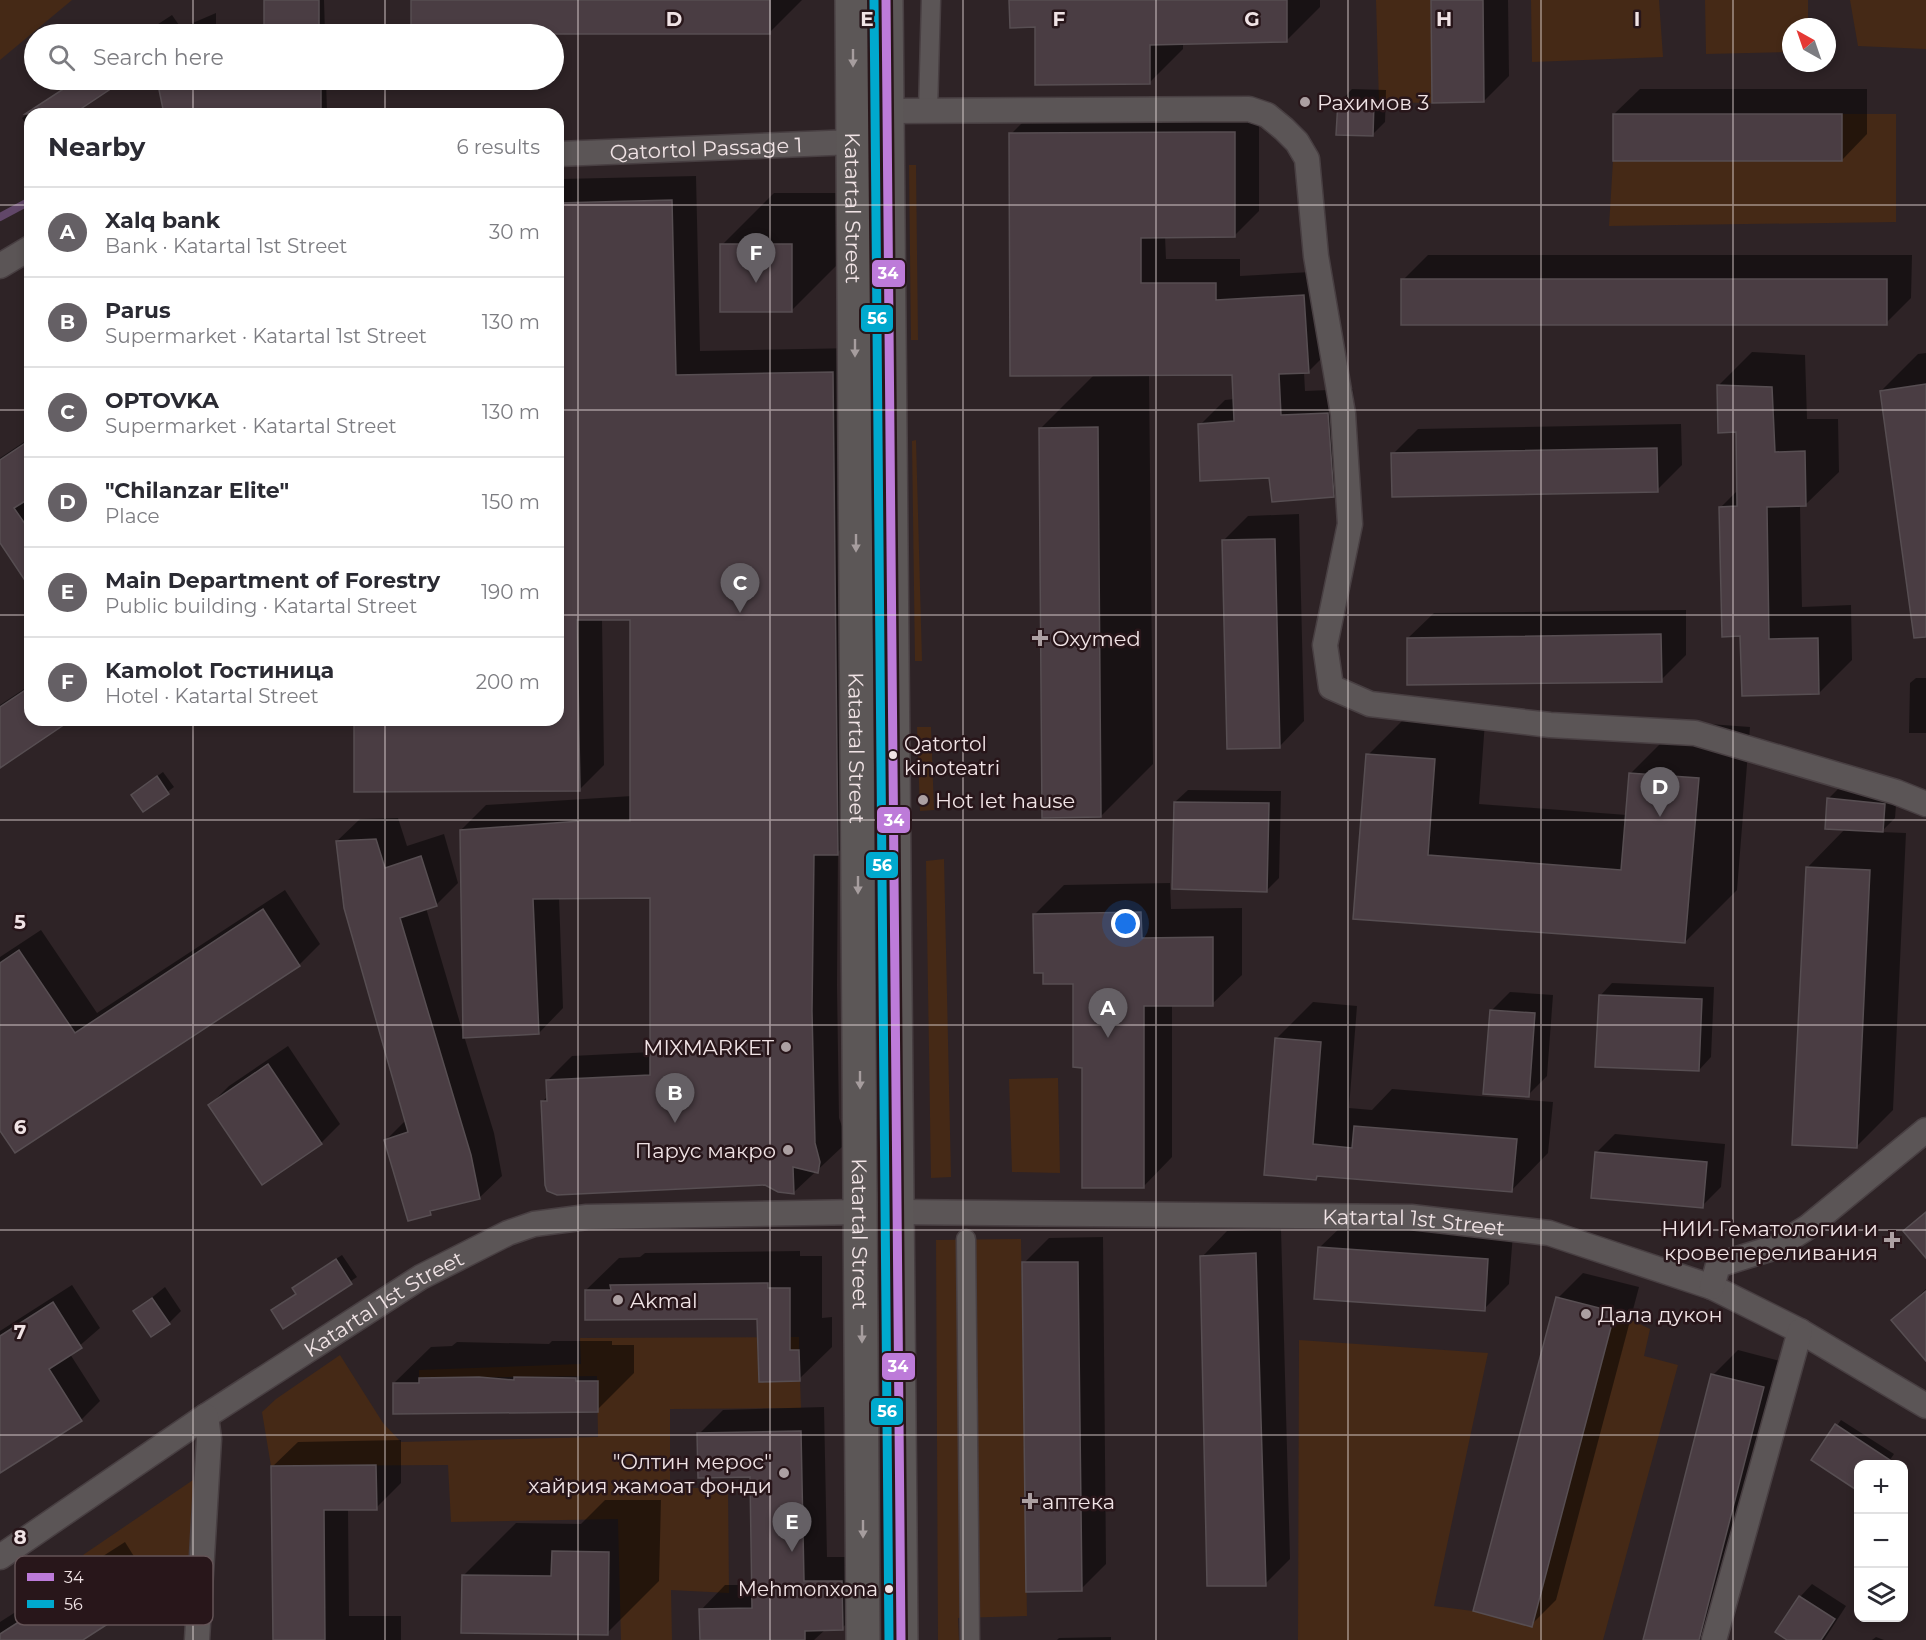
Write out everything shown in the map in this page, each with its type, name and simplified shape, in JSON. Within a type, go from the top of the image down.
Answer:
[{"type":"main road","name":"Katartal Street","points":[[852,0],[863,1640]]},
{"type":"main road","name":"Katartal Street","points":[[886,0],[901,1640]]},
{"type":"main road","points":[[853,127],[887,126]]},
{"type":"main road","points":[[858,841],[894,840]]},
{"type":"main road","name":"Katartal 1st Street","points":[[861,1212],[898,1212]]},
{"type":"street","points":[[928,111],[931,0]]},
{"type":"street","points":[[887,126],[928,111],[1250,109],[1267,115],[1297,142],[1307,159],[1317,256],[1343,414],[1350,524],[1325,645],[1331,687],[1370,704],[1550,725],[1695,733],[1896,792],[1926,804]]},
{"type":"street","name":"Qatortol Passage 1","points":[[564,153],[853,127]]},
{"type":"street","points":[[0,266],[24,252]]},
{"type":"street","points":[[1712,1287],[1718,1265],[1776,1246],[1808,1227],[1926,1130]]},
{"type":"street","points":[[0,1557],[206,1416],[421,1277],[476,1248],[521,1228],[553,1221],[605,1217],[861,1212]]},
{"type":"street","name":"Katartal 1st Street","points":[[898,1212],[1411,1217],[1472,1222],[1549,1233],[1712,1287],[1800,1331],[1926,1406]]},
{"type":"street","points":[[966,1239],[970,1640]]},
{"type":"street","points":[[1714,1640],[1800,1331]]},
{"type":"street","points":[[202,1556],[209,1439],[206,1416]]},
{"type":"street","points":[[197,1640],[198,1625]]},
{"type":"shaded area","points":[[0,0],[72,0],[43,24],[24,24],[24,40],[0,60]]},
{"type":"shaded area","points":[[1376,0],[1431,0],[1432,103],[1379,102]]},
{"type":"shaded area","points":[[1531,0],[1659,0],[1663,57],[1532,62]]},
{"type":"shaded area","points":[[1705,0],[1808,0],[1808,18],[1782,18],[1782,52],[1706,54]]},
{"type":"shaded area","points":[[1850,0],[1926,0],[1926,49],[1858,46]]},
{"type":"shaded area","points":[[1842,114],[1896,114],[1896,222],[1609,226],[1613,161],[1842,161]]},
{"type":"shaded area","points":[[909,165],[916,165],[918,340],[911,340]]},
{"type":"shaded area","points":[[916,440],[922,661],[915,661],[912,441]]},
{"type":"shaded area","points":[[917,727],[931,727],[934,810],[920,811]]},
{"type":"shaded area","points":[[944,859],[951,1177],[931,1178],[926,861]]},
{"type":"shaded area","points":[[1058,1078],[1060,1173],[1012,1172],[1009,1079]]},
{"type":"shaded area","points":[[1021,1239],[1027,1616],[958,1618],[959,1640],[938,1640],[936,1240]]},
{"type":"shaded area","points":[[1615,1312],[1650,1329],[1644,1356],[1678,1365],[1603,1640],[1298,1640],[1299,1340],[1488,1353],[1434,1606],[1473,1611],[1531,1627]]},
{"type":"shaded area","points":[[799,1337],[799,1350],[758,1351],[759,1382],[800,1381],[801,1408],[670,1409],[670,1488],[728,1488],[729,1593],[671,1590],[672,1640],[621,1640],[618,1519],[451,1522],[448,1465],[271,1466],[262,1412],[276,1399],[340,1355],[383,1423],[401,1442],[598,1437],[597,1376],[419,1378],[419,1370],[581,1364],[580,1338]]},
{"type":"shaded area","points":[[196,1478],[189,1556],[83,1555]]},
{"type":"building","points":[[264,0],[319,0],[319,24],[264,24]]},
{"type":"building","points":[[411,0],[770,0],[770,34],[564,34],[564,24],[411,24]]},
{"type":"building","points":[[1009,0],[1287,0],[1287,42],[1150,45],[1150,84],[1035,85],[1035,27],[1010,28]]},
{"type":"building","points":[[1431,0],[1483,0],[1484,102],[1432,103]]},
{"type":"building","points":[[62,90],[109,90],[82,108],[34,108]]},
{"type":"building","points":[[159,90],[321,90],[321,108],[163,108]]},
{"type":"building","points":[[1338,101],[1374,102],[1373,136],[1336,135]]},
{"type":"building","points":[[1613,114],[1842,114],[1842,161],[1613,161]]},
{"type":"building","points":[[1235,132],[1235,237],[1141,238],[1141,283],[1216,283],[1216,300],[1304,295],[1309,373],[1279,374],[1281,415],[1328,413],[1334,497],[1272,502],[1269,478],[1200,481],[1198,424],[1234,421],[1232,375],[1010,376],[1009,133]]},
{"type":"building","points":[[672,200],[676,375],[833,372],[838,855],[814,855],[812,1011],[815,1143],[820,1162],[818,1173],[793,1167],[794,1194],[778,1192],[765,1185],[557,1195],[547,1191],[541,1101],[547,1101],[546,1080],[650,1075],[650,898],[533,899],[539,1034],[463,1038],[460,830],[580,821],[630,821],[630,620],[577,620],[580,791],[354,792],[354,726],[564,726],[564,203]]},
{"type":"building","points":[[720,244],[792,244],[792,312],[720,312]]},
{"type":"building","points":[[1401,279],[1887,279],[1887,325],[1401,325]]},
{"type":"building","points":[[1926,384],[1926,637],[1914,638],[1880,391]]},
{"type":"building","points":[[1717,385],[1772,387],[1775,452],[1805,451],[1806,506],[1767,507],[1769,639],[1818,638],[1819,694],[1742,696],[1740,636],[1722,637],[1719,507],[1737,506],[1736,432],[1718,433]]},
{"type":"building","points":[[1098,427],[1101,817],[1042,818],[1039,428]]},
{"type":"building","points":[[24,444],[24,502],[14,508],[24,522],[24,579],[0,543],[0,460]]},
{"type":"building","points":[[1657,448],[1658,492],[1392,497],[1391,453]]},
{"type":"building","points":[[1275,539],[1280,748],[1227,749],[1222,540]]},
{"type":"building","points":[[1661,634],[1662,682],[1407,685],[1407,638]]},
{"type":"building","points":[[24,691],[24,726],[62,726],[0,768],[0,707]]},
{"type":"building","points":[[1366,754],[1435,759],[1428,855],[1621,870],[1629,773],[1699,778],[1685,943],[1353,919]]},
{"type":"building","points":[[157,776],[169,794],[143,812],[131,795]]},
{"type":"building","points":[[1827,798],[1885,804],[1883,832],[1825,829]]},
{"type":"building","points":[[1174,802],[1269,803],[1267,892],[1172,889]]},
{"type":"building","points":[[376,839],[385,868],[421,856],[437,906],[400,918],[471,1155],[480,1199],[430,1211],[431,1215],[408,1221],[384,1140],[408,1132],[344,908],[336,841]]},
{"type":"building","points":[[1806,867],[1870,870],[1857,1148],[1792,1145]]},
{"type":"building","points":[[263,909],[300,966],[15,1153],[0,1131],[0,963],[19,950],[75,1033]]},
{"type":"building","points":[[1141,912],[1142,938],[1213,937],[1213,1006],[1144,1006],[1144,1188],[1082,1188],[1082,1068],[1073,1067],[1073,984],[1043,984],[1043,973],[1034,973],[1033,914]]},
{"type":"building","points":[[1599,995],[1702,999],[1699,1071],[1595,1067]]},
{"type":"building","points":[[1490,1010],[1535,1013],[1529,1097],[1483,1094]]},
{"type":"building","points":[[1275,1038],[1321,1042],[1313,1144],[1352,1148],[1354,1126],[1517,1139],[1512,1192],[1317,1176],[1316,1180],[1264,1175]]},
{"type":"building","points":[[268,1064],[322,1144],[262,1185],[208,1105]]},
{"type":"building","points":[[1595,1152],[1707,1162],[1703,1208],[1591,1198]]},
{"type":"building","points":[[1926,1212],[1926,1258],[1903,1231]]},
{"type":"building","points":[[1318,1247],[1488,1259],[1485,1311],[1314,1299]]},
{"type":"building","points":[[1256,1253],[1266,1586],[1207,1586],[1200,1256]]},
{"type":"building","points":[[336,1259],[352,1284],[283,1329],[271,1310],[296,1294],[292,1288]]},
{"type":"building","points":[[1022,1262],[1078,1262],[1082,1591],[1026,1592]]},
{"type":"building","points":[[768,1283],[768,1288],[790,1288],[790,1350],[799,1350],[800,1381],[759,1382],[757,1319],[585,1320],[585,1290],[611,1290],[610,1285]]},
{"type":"building","points":[[1926,1291],[1926,1361],[1891,1320]]},
{"type":"building","points":[[1556,1297],[1615,1312],[1532,1627],[1473,1611]]},
{"type":"building","points":[[152,1298],[170,1324],[151,1337],[133,1311]]},
{"type":"building","points":[[53,1302],[82,1348],[49,1369],[82,1421],[0,1473],[0,1336]]},
{"type":"building","points":[[1711,1374],[1764,1387],[1699,1640],[1643,1640]]},
{"type":"building","points":[[479,1377],[514,1380],[514,1377],[576,1378],[576,1381],[598,1381],[598,1412],[393,1414],[393,1383],[419,1383],[419,1378]]},
{"type":"building","points":[[1835,1424],[1890,1460],[1854,1460],[1854,1488],[1811,1460]]},
{"type":"building","points":[[801,1431],[804,1581],[842,1581],[843,1630],[805,1631],[805,1640],[700,1640],[699,1609],[752,1608],[750,1477],[698,1478],[697,1433]]},
{"type":"building","points":[[376,1465],[377,1510],[324,1510],[325,1640],[273,1640],[271,1466]]},
{"type":"building","points":[[552,1551],[609,1552],[608,1635],[461,1633],[462,1575],[551,1576]]},
{"type":"building","points":[[1799,1596],[1835,1619],[1821,1640],[1787,1640],[1775,1632]]},
{"type":"building","points":[[15,1624],[106,1625],[83,1640],[0,1640],[0,1634]]},
{"type":"waterway","points":[[0,217],[24,204]]},
{"type":"transit line","name":"56","points":[[874,0],[889,1640]]},
{"type":"transit line","name":"34","points":[[886,0],[901,1640]]},
{"type":"place","name":"Рахимов 3","points":[[1305,102]]},
{"type":"place","name":"Kamolot Гостиница","points":[[756,283]]},
{"type":"place","name":"OPTOVKA","points":[[740,613]]},
{"type":"place","name":"Oxymed","points":[[1040,638]]},
{"type":"place","name":"Qatortol kinoteatri","points":[[893,755]]},
{"type":"place","name":"Hot let hause","points":[[923,800]]},
{"type":"place","name":"\"Chilanzar Elite\"","points":[[1660,817]]},
{"type":"place","name":"Xalq bank","points":[[1108,1038]]},
{"type":"place","name":"MIXMARKET","points":[[786,1047]]},
{"type":"place","name":"Parus","points":[[675,1123]]},
{"type":"place","name":"Парус макро","points":[[788,1150]]},
{"type":"place","name":"НИИ Гематологии и кровепереливания","points":[[1892,1240]]},
{"type":"place","name":"Akmal","points":[[618,1300]]},
{"type":"place","name":"Дала дукон","points":[[1586,1314]]},
{"type":"place","name":"\"Олтин мерос\" хайрия жамоат фонди","points":[[784,1473]]},
{"type":"place","name":"аптека","points":[[1030,1501]]},
{"type":"place","name":"Main Department of Forestry","points":[[792,1552]]},
{"type":"place","name":"Mehmonxona","points":[[889,1589]]}]
